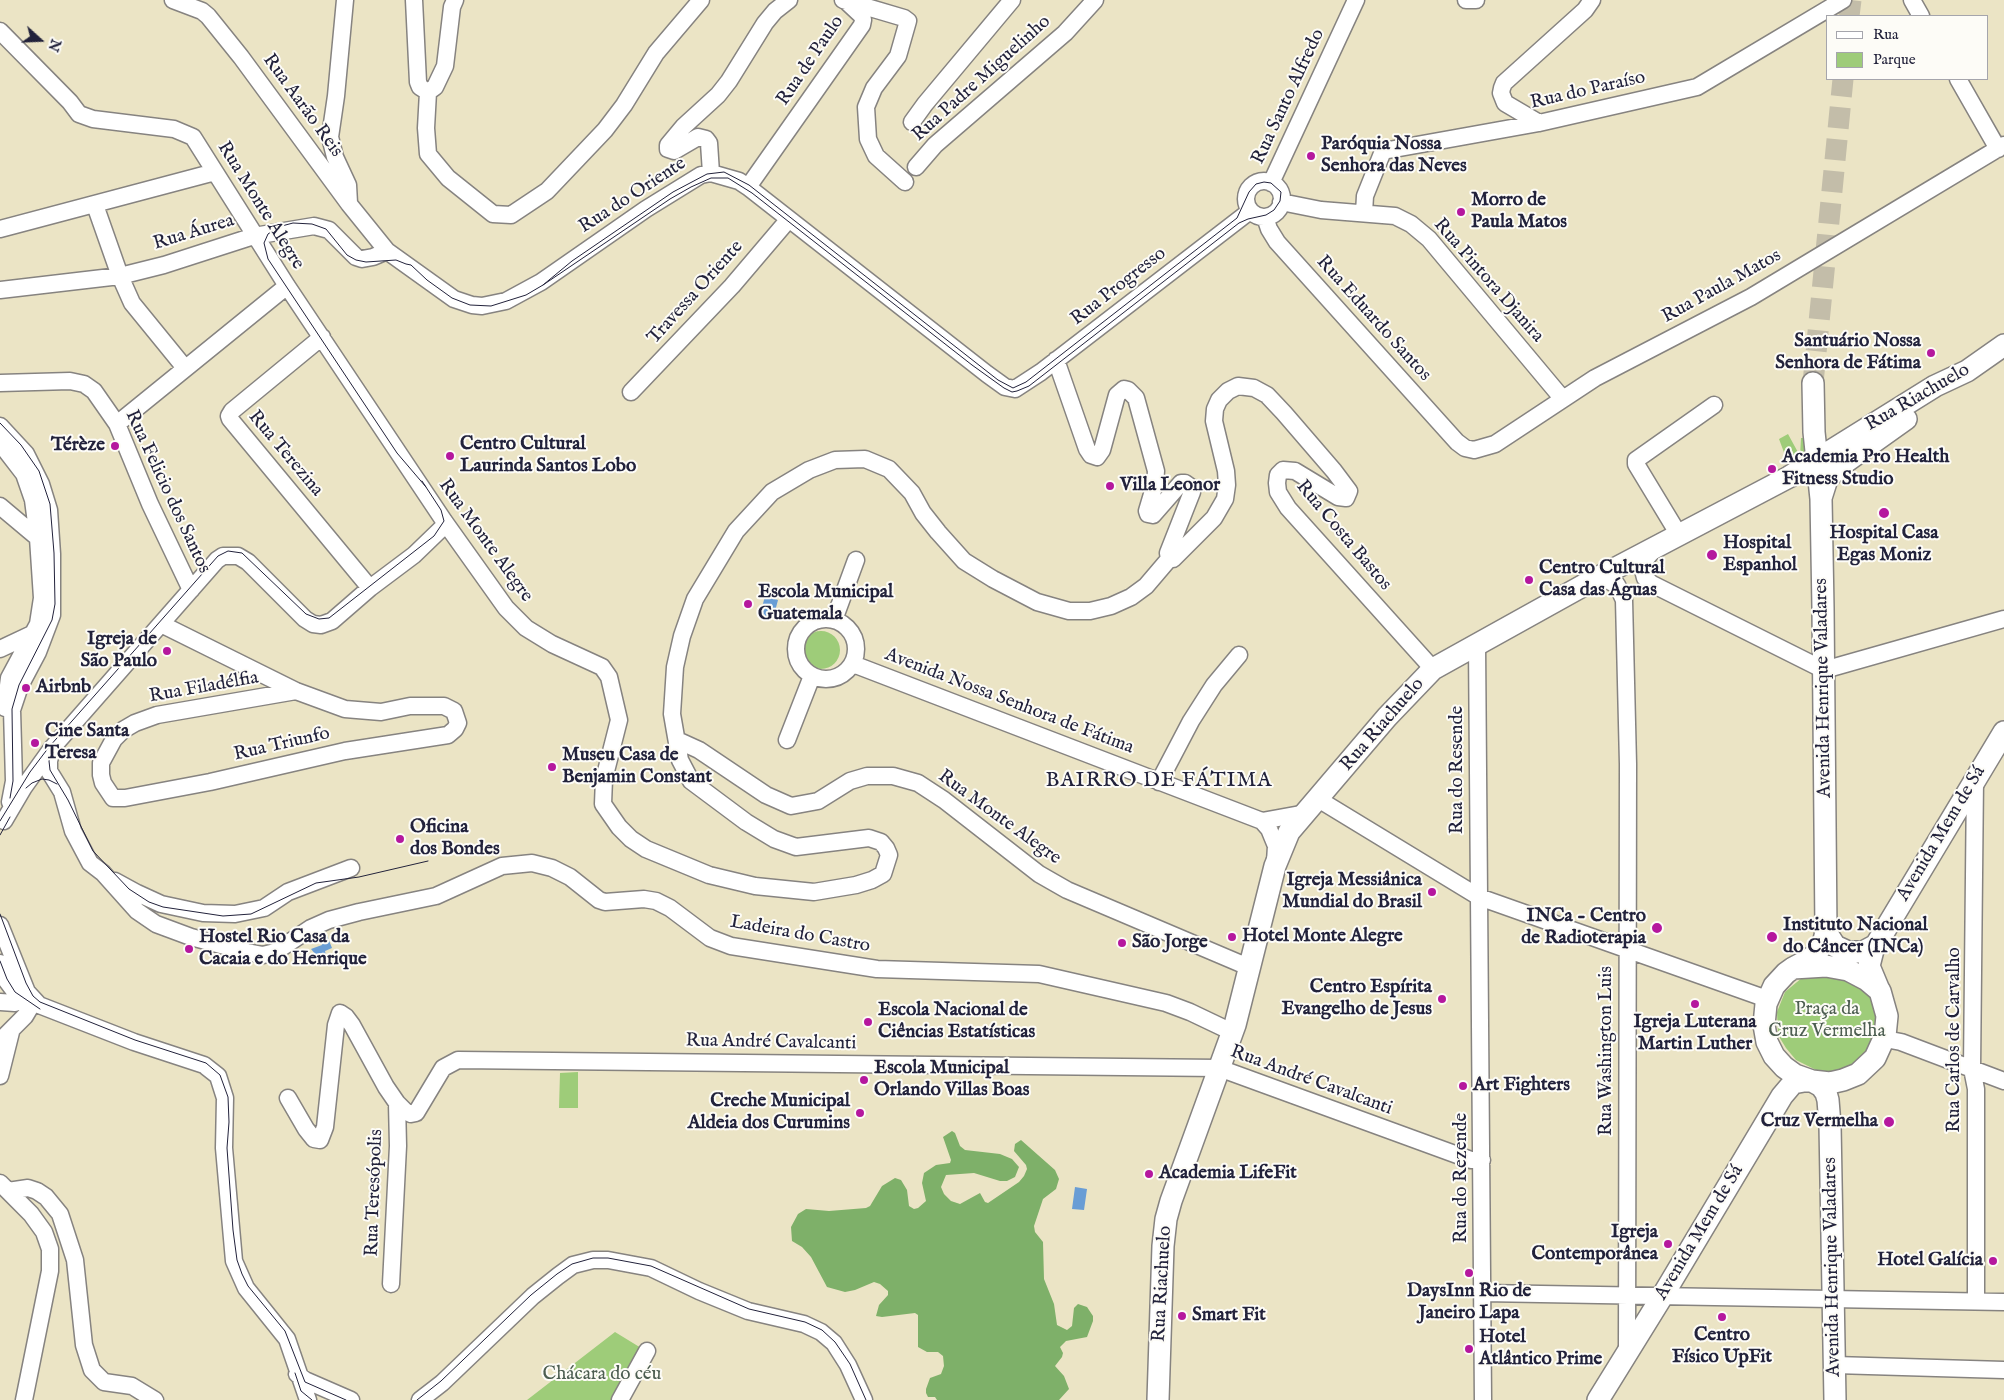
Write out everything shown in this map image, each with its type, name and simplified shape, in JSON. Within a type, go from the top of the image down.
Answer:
[{"type":"main road","name":"Rua Riachuelo","points":[[1158,1400],[1163,1246],[1166,1219],[1171,1200],[1242,1004],[1275,866],[1289,832],[1387,717],[1433,669],[1594,580],[1789,477],[1935,386],[1967,371],[2004,346]]},
{"type":"main road","points":[[1821,499],[1823,486],[1827,479],[1840,466],[1942,393],[1967,371]]},
{"type":"main road","name":"Avenida Henrique Valadares","points":[[1813,384],[1814,432],[1821,499],[1826,932]]},
{"type":"main road","name":"Avenida Mem de Sá","points":[[1880,991],[1870,966],[1870,955],[2004,732]]},
{"type":"main road","points":[[1826,932],[1835,946],[1848,952],[1863,952],[1876,945]]},
{"type":"main road","points":[[1793,968],[1826,966],[1848,970],[1867,980],[1880,991],[1887,1016],[1885,1038],[1875,1058],[1858,1074],[1836,1082],[1812,1081],[1790,1072],[1776,1059],[1770,1049],[1764,1025],[1767,1000],[1780,979],[1793,968],[1815,955],[1823,944],[1826,932]]},
{"type":"main road","name":"Avenida Henrique Valadares","points":[[1812,1081],[1824,1089],[1828,1100],[1830,1125],[1835,1400]]},
{"type":"main road","name":"Avenida Mem de Sá","points":[[1598,1400],[1782,1096],[1795,1082],[1812,1081]]},
{"type":"street","name":"Rua Aarão Reis","points":[[173,0],[202,11],[208,16],[241,57],[349,204],[388,251]]},
{"type":"street","points":[[345,0],[336,96],[330,137],[335,157],[348,185],[349,204]]},
{"type":"street","points":[[414,0],[418,82],[420,88],[428,92]]},
{"type":"street","points":[[455,0],[452,7],[445,66],[435,86],[428,92],[426,128],[428,154],[448,178],[492,213],[510,215],[547,191],[606,130],[656,54],[701,0]]},
{"type":"street","points":[[711,173],[709,143],[706,139],[698,137],[674,151],[668,149],[668,144],[729,81],[764,23],[789,0]]},
{"type":"street","name":"Rua de Paulo","points":[[844,0],[907,19],[909,23],[898,56],[869,96],[866,107],[868,139],[876,156],[905,182]]},
{"type":"street","name":"Rua de Paulo","points":[[748,187],[862,25],[862,16],[844,0]]},
{"type":"street","points":[[912,122],[1012,0]]},
{"type":"street","name":"Rua Padre Miguelinho","points":[[916,167],[935,144],[1064,33],[1095,0]]},
{"type":"street","name":"Rua Santo Alfredo","points":[[1271,183],[1356,0]]},
{"type":"street","points":[[1466,0],[1476,0]]},
{"type":"street","points":[[1539,123],[1505,103],[1500,93],[1504,83],[1585,10],[1592,0]]},
{"type":"street","name":"Rua do Paraíso","points":[[1364,213],[1365,196],[1383,151],[1539,123],[1697,88],[1843,0]]},
{"type":"street","name":"Rua Monte Alegre","points":[[0,31],[70,102],[79,114],[93,119],[174,129],[192,137],[287,286],[444,521],[506,608],[526,628],[552,644],[602,667],[609,677],[618,720],[604,779],[603,804],[619,827],[631,839],[646,849],[709,875],[756,886],[814,892],[856,885],[883,874],[889,856],[886,848],[880,842],[869,838],[796,847],[774,839],[746,822],[691,781],[680,760],[677,740]]},
{"type":"street","points":[[1959,80],[2001,147]]},
{"type":"street","name":"Rua Paula Matos","points":[[1457,442],[1465,448],[1474,450],[1483,449],[1494,444],[1595,378],[1751,296],[2001,147]]},
{"type":"street","points":[[0,229],[215,172]]},
{"type":"street","name":"Rua do Oriente","points":[[388,251],[454,299],[482,306],[506,301],[541,282],[662,199],[701,175],[711,173],[739,181],[748,187],[987,374],[1010,389]]},
{"type":"street","points":[[1258,182],[1271,183],[1278,190],[1281,202],[1276,212],[1257,214],[1246,202],[1248,191],[1258,182]]},
{"type":"street","name":"Rua Pintora Djanira","points":[[1281,202],[1321,210],[1396,216],[1411,224],[1429,240],[1562,398]]},
{"type":"street","points":[[95,205],[120,276],[132,302],[185,368]]},
{"type":"street","name":"Rua Progresso","points":[[1010,389],[1015,389],[1030,381],[1056,360],[1257,214]]},
{"type":"street","name":"Rua Eduardo Santos","points":[[1257,214],[1269,229],[1276,242],[1457,442]]},
{"type":"street","name":"Travessa Oriente","points":[[631,392],[732,286],[788,219]]},
{"type":"street","name":"Rua Áurea","points":[[0,290],[120,276],[164,265],[254,236],[314,226],[323,227],[335,235],[356,257],[374,257],[388,251]]},
{"type":"street","points":[[117,424],[287,286]]},
{"type":"street","name":"Rua Terezina","points":[[322,337],[232,410],[230,419],[370,588]]},
{"type":"street","points":[[677,740],[672,714],[675,668],[682,636],[695,599],[736,531],[772,492],[809,470],[835,460],[865,459],[889,469],[912,493],[938,532],[964,561],[1018,594],[1052,607],[1069,611],[1090,611],[1111,606],[1131,597],[1146,586],[1169,559],[1168,553],[1192,488],[1185,483],[1181,483],[1153,515],[1148,514],[1156,471],[1136,398],[1128,390],[1124,389],[1117,395],[1102,450],[1097,457],[1091,455],[1087,449],[1056,360]]},
{"type":"street","name":"Rua Felicio dos Santos","points":[[0,382],[58,380],[84,384],[94,391],[117,424],[150,504],[191,590]]},
{"type":"street","name":"Rua Costa Bastos","points":[[1169,559],[1175,558],[1214,518],[1225,499],[1227,486],[1226,471],[1214,421],[1215,409],[1219,400],[1228,391],[1238,386],[1254,388],[1266,396],[1284,413],[1334,471],[1348,491],[1346,498],[1338,497],[1296,471],[1283,470],[1278,475],[1278,492],[1288,508],[1433,669]]},
{"type":"street","points":[[1679,535],[1636,464],[1636,460],[1714,405]]},
{"type":"street","points":[[0,426],[32,463],[48,504],[53,604],[50,619],[9,678],[5,708],[6,781],[1,819]]},
{"type":"street","points":[[0,443],[24,474],[33,500],[38,538],[42,607],[38,652],[14,701],[12,718],[13,787],[1,819]]},
{"type":"street","points":[[0,506],[38,538]]},
{"type":"street","points":[[1,819],[49,752],[217,560],[223,556],[238,556],[248,562],[305,619],[313,624],[321,625],[332,621],[370,588],[427,544],[443,527],[444,521]]},
{"type":"street","points":[[1656,548],[1644,561],[1643,570],[1645,578],[1652,584],[1824,670],[2004,620]]},
{"type":"street","points":[[834,620],[856,560]]},
{"type":"street","points":[[1594,580],[1608,580],[1617,585],[1624,600]]},
{"type":"street","points":[[1624,600],[1629,591],[1640,584],[1652,584]]},
{"type":"street","name":"Rua Washington Luis","points":[[1624,600],[1628,764],[1627,1352]]},
{"type":"street","points":[[818,620],[834,620],[845,626],[852,634],[856,644],[853,664],[848,670],[832,679],[812,676],[801,666],[797,657],[798,639],[810,624],[818,620]]},
{"type":"street","points":[[161,624],[296,692]]},
{"type":"street","points":[[0,649],[40,632]]},
{"type":"street","name":"Rua do Resende","points":[[1477,644],[1479,897]]},
{"type":"street","points":[[1159,782],[1191,721],[1214,685],[1239,655]]},
{"type":"street","name":"Avenida Nossa Senhora de Fátima","points":[[853,664],[1262,821]]},
{"type":"street","points":[[787,740],[812,676]]},
{"type":"street","name":"Rua Triunfo","points":[[126,798],[228,778],[345,751],[448,735],[455,729],[458,720],[454,711],[444,706],[410,706],[381,712],[362,712],[345,710],[296,692]]},
{"type":"street","name":"Rua Filadélfia","points":[[126,798],[112,798],[103,783],[101,775],[101,763],[105,753],[114,739],[123,730],[157,715],[296,692]]},
{"type":"street","name":"Rua Monte Alegre","points":[[677,740],[699,750],[766,795],[791,806],[818,801],[850,781],[867,776],[893,776],[918,783],[944,800],[1039,874],[1067,890],[1250,966]]},
{"type":"street","points":[[13,748],[19,758],[29,762],[40,760],[49,752]]},
{"type":"street","name":"Ladeira do Castro","points":[[49,752],[49,771],[63,795],[72,831],[79,845],[90,863],[103,873],[137,911],[156,924],[191,937],[263,955],[276,952],[311,928],[341,916],[436,896],[502,866],[543,864],[570,877],[599,900],[644,899],[656,901],[670,908],[710,938],[731,946],[878,969],[1039,974],[1166,1004],[1190,1012],[1232,1032]]},
{"type":"street","points":[[20,793],[38,779],[47,778],[58,784]]},
{"type":"street","name":"Rua Carlos de Carvalho","points":[[1975,779],[1972,1069],[1976,1089],[1976,1301]]},
{"type":"street","points":[[1275,866],[1276,846],[1269,829],[1262,821],[1312,806],[1479,897],[1767,1000]]},
{"type":"street","points":[[103,873],[137,893],[161,904],[202,913],[235,914],[264,908],[288,892],[351,868]]},
{"type":"street","name":"Rua do Rezende","points":[[1479,897],[1483,1400]]},
{"type":"street","points":[[0,925],[30,999],[25,1016],[5,1036],[0,1076]]},
{"type":"street","points":[[0,963],[11,987],[18,995],[30,999],[45,1009],[134,1042],[204,1065],[216,1073],[225,1098],[224,1148],[234,1261],[246,1288],[287,1339],[297,1374],[308,1400]]},
{"type":"street","points":[[0,1002],[14,1003],[30,999]]},
{"type":"street","points":[[288,1098],[306,1129],[314,1139],[320,1140],[325,1127],[336,1025],[340,1013],[346,1016],[352,1025],[386,1087],[397,1103]]},
{"type":"street","points":[[1885,1038],[1901,1042],[2004,1081]]},
{"type":"street","name":"Rua André Cavalcanti","points":[[397,1103],[408,1113],[416,1113],[443,1068],[458,1060],[1220,1068],[1471,1160],[1482,1160]]},
{"type":"street","name":"Rua Teresópolis","points":[[391,1284],[398,1146],[397,1103]]},
{"type":"street","points":[[4,1187],[31,1214],[44,1232],[50,1249],[50,1271],[24,1400]]},
{"type":"street","points":[[4,1187],[28,1188],[37,1191],[46,1197],[60,1214],[75,1260],[84,1345],[92,1370],[104,1382],[132,1386],[155,1400]]},
{"type":"street","points":[[420,1400],[442,1383],[533,1296],[558,1276],[573,1265],[593,1260],[608,1260],[651,1268],[699,1291],[748,1311],[790,1320],[821,1332],[834,1343],[848,1365],[864,1400]]},
{"type":"street","points":[[1483,1293],[2004,1302]]},
{"type":"street","points":[[620,1400],[647,1351]]},
{"type":"street","points":[[1835,1365],[2004,1370]]},
{"type":"street","points":[[297,1374],[305,1380],[350,1400]]},
{"type":"green space","points":[[1788,434],[1800,456],[1801,438],[1813,438],[1814,452],[1788,463],[1779,439]]},
{"type":"green space","points":[[821,631],[834,637],[840,650],[834,663],[821,669],[808,663],[802,650],[808,637]]},
{"type":"green space","name":"Praça da Cruz Vermelha","points":[[1841,972],[1872,996],[1879,1018],[1872,1045],[1858,1061],[1849,1067],[1833,1072],[1818,1071],[1796,1060],[1786,1048],[1778,1035],[1777,1012],[1785,992],[1803,977]]},
{"type":"green space","points":[[578,1072],[578,1108],[559,1108],[560,1073]]},
{"type":"green space","points":[[952,1131],[955,1133],[960,1146],[965,1150],[1000,1154],[1012,1159],[1019,1167],[1015,1177],[1007,1181],[1000,1181],[974,1173],[946,1175],[941,1187],[944,1194],[951,1201],[960,1204],[980,1193],[985,1202],[988,1203],[1019,1182],[1027,1169],[1026,1165],[1014,1151],[1015,1144],[1021,1140],[1055,1170],[1059,1179],[1056,1189],[1043,1199],[1034,1226],[1035,1232],[1043,1242],[1044,1279],[1054,1304],[1057,1325],[1067,1330],[1072,1326],[1074,1308],[1078,1304],[1087,1307],[1093,1316],[1093,1321],[1087,1337],[1066,1341],[1060,1347],[1063,1353],[1062,1357],[1055,1366],[1064,1376],[1069,1389],[1059,1400],[937,1400],[935,1397],[928,1397],[926,1389],[930,1378],[941,1374],[944,1366],[943,1356],[938,1352],[927,1352],[918,1347],[918,1315],[915,1313],[876,1316],[879,1305],[888,1295],[888,1291],[880,1284],[874,1282],[845,1292],[827,1287],[811,1257],[802,1247],[792,1241],[791,1227],[798,1214],[806,1209],[829,1211],[866,1208],[870,1206],[882,1186],[895,1178],[901,1180],[907,1190],[909,1206],[914,1209],[918,1208],[926,1201],[922,1183],[924,1173],[936,1165],[950,1163],[951,1160],[943,1137]]},
{"type":"green space","name":"Chácara do céu","points":[[615,1332],[646,1351],[619,1400],[527,1400]]},
{"type":"water","points":[[765,596],[778,600],[773,619],[760,615]]},
{"type":"water","points":[[326,933],[332,948],[325,951],[326,956],[321,961],[311,949],[322,945],[319,936]]},
{"type":"water","points":[[1075,1187],[1087,1189],[1084,1210],[1072,1209]]},
{"type":"tunnel","points":[[1849,15],[1851,0]]},
{"type":"tunnel","points":[[1813,383],[1843,80]]},
{"type":"tram line","points":[[426,487],[397,453],[268,259],[264,243],[268,234],[278,227],[293,223],[312,224],[326,229],[347,255],[356,260],[366,262],[396,260],[411,265],[427,280],[452,298],[470,305],[491,306],[526,295],[543,285],[670,199],[691,187],[711,178],[728,178],[752,193],[972,365],[1012,392],[1029,386],[1239,223],[1266,215],[1274,210],[1280,201],[1281,192],[1271,183],[1256,184],[1249,192],[1237,218],[1026,382],[1013,388],[998,380],[749,185],[724,172],[707,174],[673,192],[572,261],[543,285]]},
{"type":"tram line","points":[[0,423],[21,445],[39,471],[50,504],[54,553],[55,604],[52,620],[19,685],[12,709],[13,781],[10,798]]},
{"type":"tram line","points":[[0,821],[30,772],[49,747],[218,556],[228,551],[242,553],[306,614],[319,619],[329,618],[434,536],[444,521],[441,510],[422,481]]},
{"type":"tram line","points":[[53,746],[49,761],[50,770],[68,800],[93,851],[129,889],[149,902],[163,907],[223,916],[251,914],[316,883],[359,877],[428,861]]},
{"type":"tram line","points":[[26,788],[42,779],[57,784]]},
{"type":"tram line","points":[[0,835],[10,817]]},
{"type":"tram line","points":[[0,914],[26,983],[33,996],[40,1002],[135,1040],[206,1063],[220,1075],[228,1097],[227,1148],[233,1230],[237,1260],[242,1274],[248,1286],[285,1331],[305,1382],[346,1400]]},
{"type":"tram line","points":[[0,961],[7,979],[15,992],[40,1009]]},
{"type":"tram line","points":[[417,1400],[441,1381],[531,1295],[557,1274],[572,1264],[593,1258],[608,1258],[651,1266],[749,1309],[805,1322],[822,1330],[835,1342],[850,1364],[866,1400]]},
{"type":"tram line","points":[[295,1373],[301,1391],[312,1400]]},
{"type":"place","name":"Paróquia Nossa Senhora das Neves","points":[[1311,156]]},
{"type":"place","name":"Morro de Paula Matos","points":[[1461,212]]},
{"type":"place","name":"Santuário Nossa Senhora de Fátima","points":[[1931,353]]},
{"type":"place","name":"Térèze","points":[[115,446]]},
{"type":"place","name":"Centro Cultural Laurinda Santos Lobo","points":[[450,456]]},
{"type":"place","name":"Academia Pro Health Fitness Studio","points":[[1772,469]]},
{"type":"place","name":"Villa Leonor","points":[[1110,486]]},
{"type":"place","name":"Hospital Casa Egas Moniz","points":[[1884,513]]},
{"type":"place","name":"Hospital Espanhol","points":[[1712,555]]},
{"type":"place","name":"Centro Cultural Casa das Águas","points":[[1529,580]]},
{"type":"place","name":"Escola Municipal Guatemala","points":[[748,604]]},
{"type":"place","name":"Igreja de São Paulo","points":[[167,651]]},
{"type":"place","name":"Airbnb","points":[[26,688]]},
{"type":"place","name":"Cine Santa Teresa","points":[[35,743]]},
{"type":"place","name":"Museu Casa de Benjamin Constant","points":[[552,767]]},
{"type":"place","name":"Oficina dos Bondes","points":[[400,839]]},
{"type":"place","name":"Igreja Messiânica Mundial do Brasil","points":[[1432,892]]},
{"type":"place","name":"INCa - Centro de Radioterapia","points":[[1657,928]]},
{"type":"place","name":"Hotel Monte Alegre","points":[[1232,937]]},
{"type":"place","name":"Instituto Nacional do Câncer (INCa)","points":[[1772,937]]},
{"type":"place","name":"São Jorge","points":[[1122,943]]},
{"type":"place","name":"Hostel Rio Casa da Cacaia e do Henrique","points":[[189,949]]},
{"type":"place","name":"Centro Espírita Evangelho de Jesus","points":[[1442,999]]},
{"type":"place","name":"Igreja Luterana Martin Luther","points":[[1695,1004]]},
{"type":"place","name":"Escola Nacional de Ciências Estatísticas","points":[[868,1022]]},
{"type":"place","name":"Escola Municipal Orlando Villas Boas","points":[[864,1080]]},
{"type":"place","name":"Art Fighters","points":[[1463,1086]]},
{"type":"place","name":"Creche Municipal Aldeia dos Curumins","points":[[860,1113]]},
{"type":"place","name":"Cruz Vermelha","points":[[1889,1122]]},
{"type":"place","name":"Academia LifeFit","points":[[1149,1174]]},
{"type":"place","name":"Igreja Contemporânea","points":[[1668,1244]]},
{"type":"place","name":"Hotel Galícia","points":[[1993,1261]]},
{"type":"place","name":"DaysInn Rio de Janeiro Lapa","points":[[1469,1273]]},
{"type":"place","name":"Smart Fit","points":[[1182,1316]]},
{"type":"place","name":"Centro Físico UpFit","points":[[1722,1317]]},
{"type":"place","name":"Hotel Atlântico Prime","points":[[1469,1349]]},
{"type":"district","name":"BAIRRO DE FÁTIMA","points":[[1159,782]]}]
